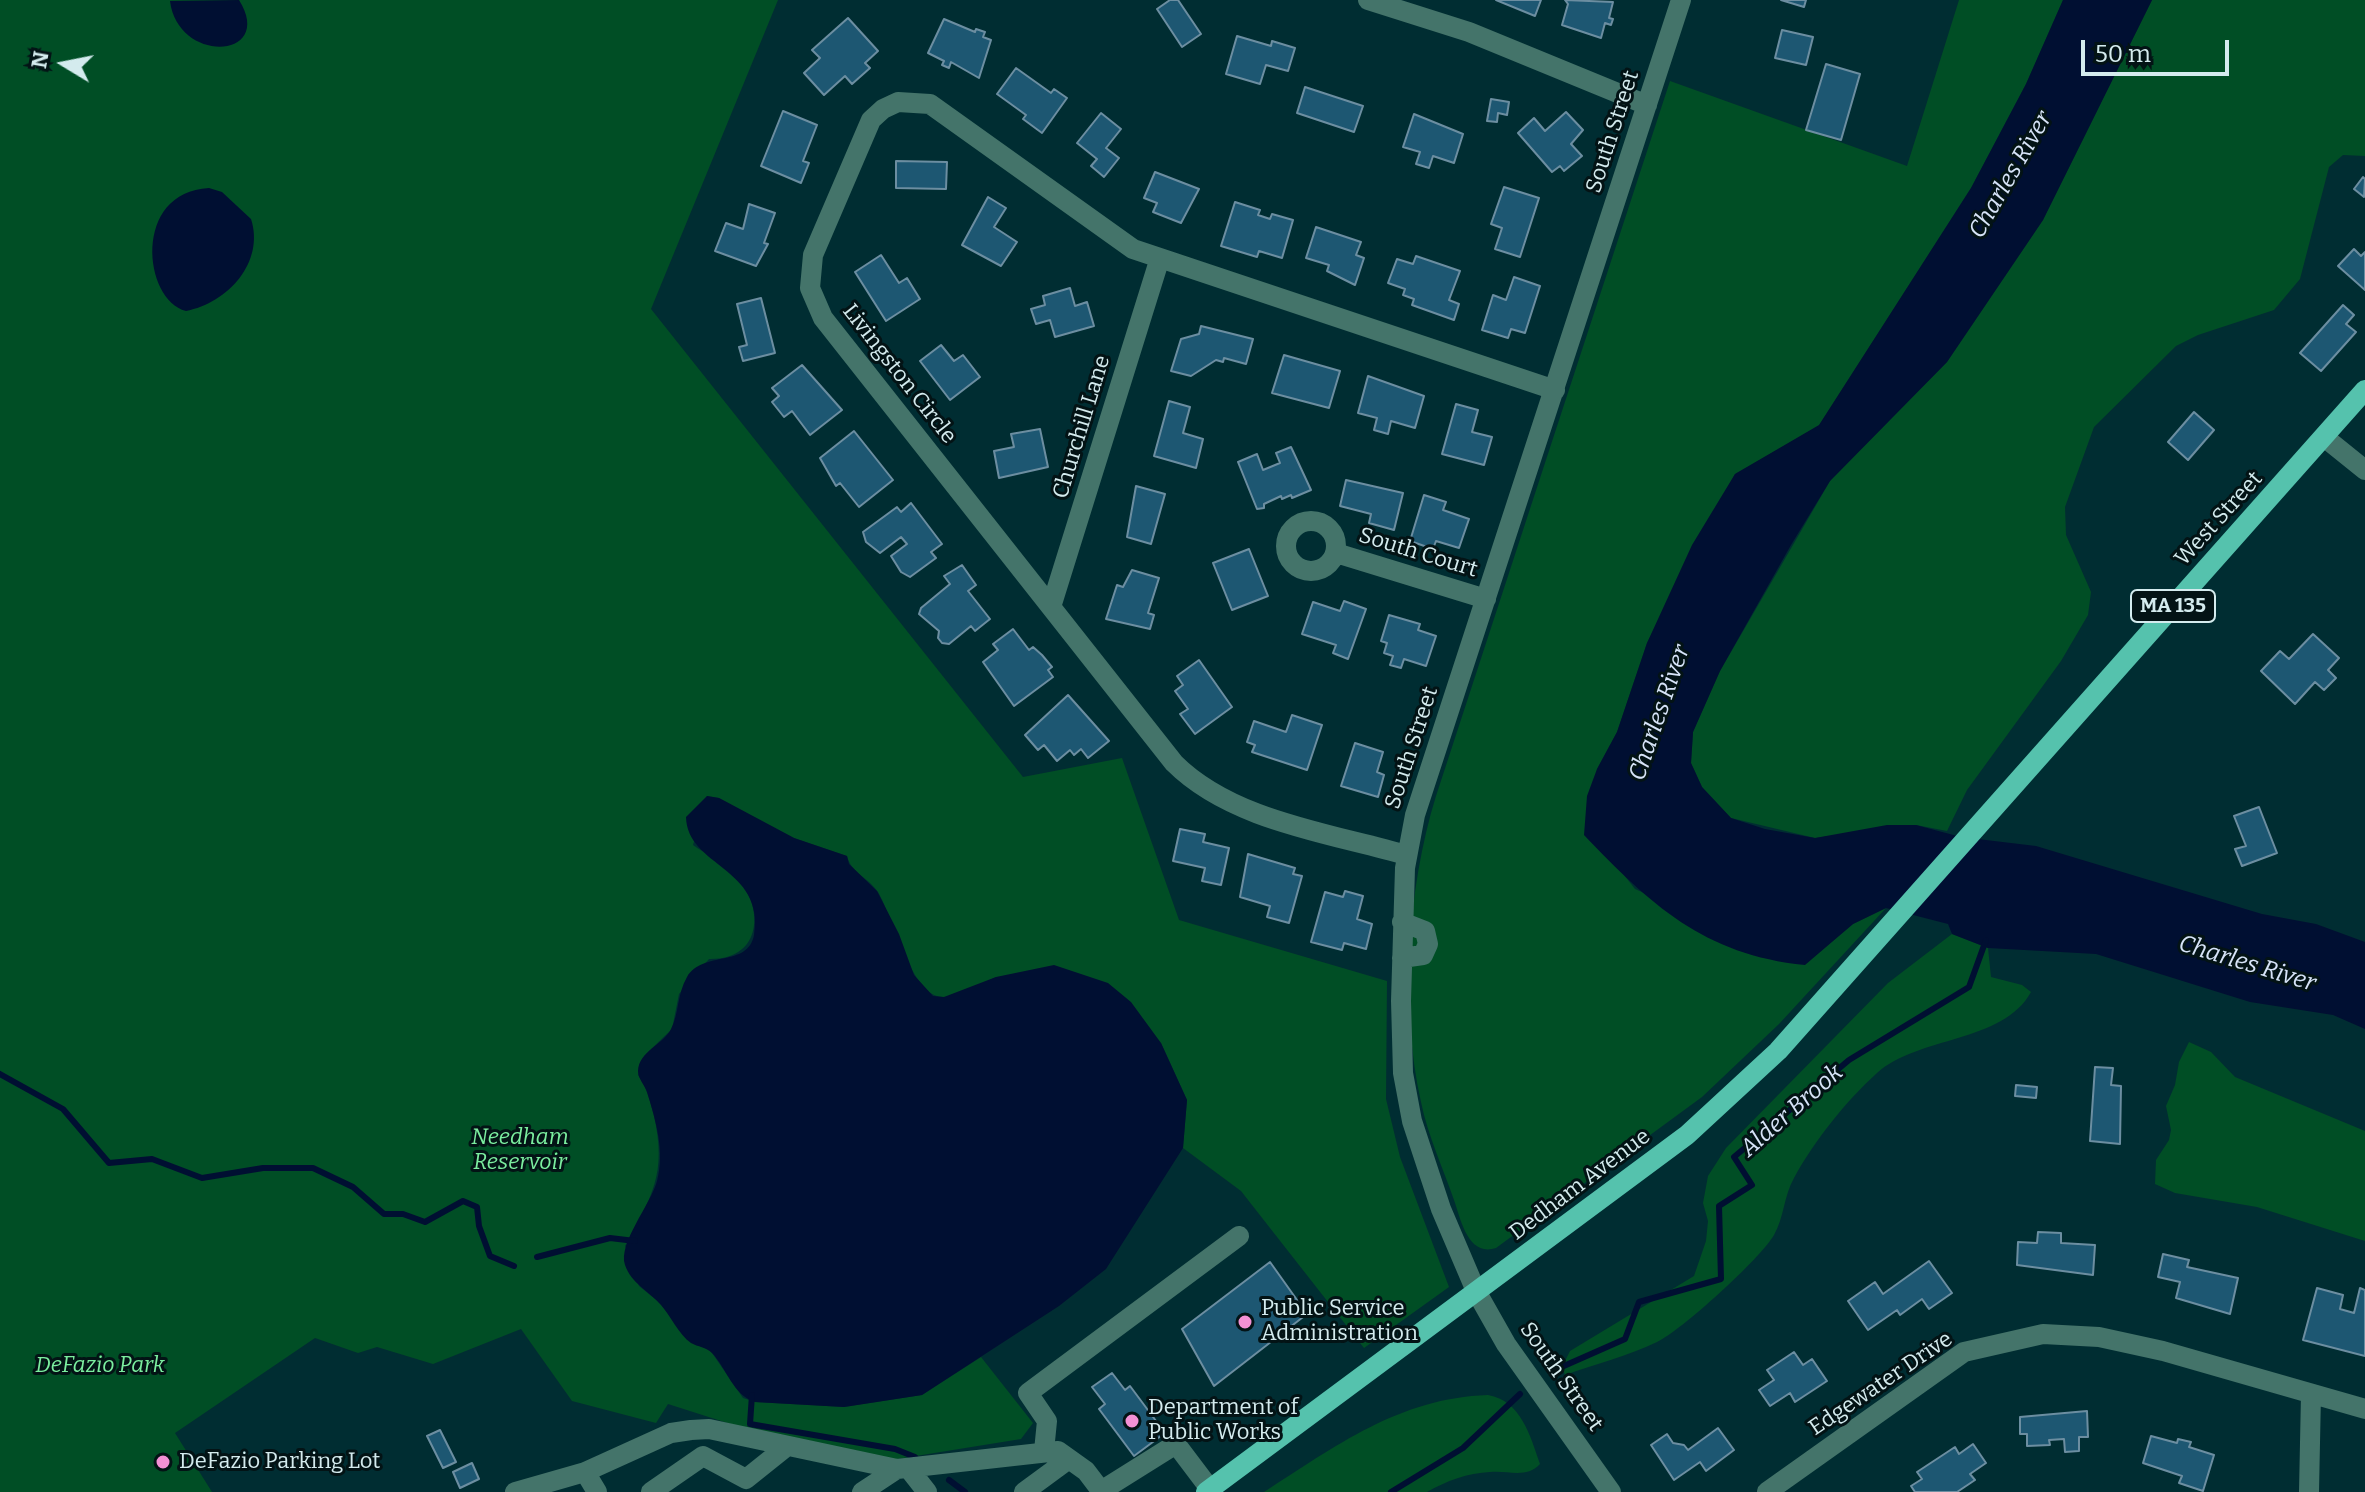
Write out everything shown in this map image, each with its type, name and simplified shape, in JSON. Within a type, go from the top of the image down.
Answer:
[{"type":"main road","name":"West Street","points":[[1940,869],[2365,390]]},
{"type":"main road","name":"Dedham Avenue","points":[[1208,1490],[1712,1114],[1764,1066],[1940,869]]},
{"type":"street","points":[[1368,0],[1469,32],[1647,105]]},
{"type":"street","name":"South Street","points":[[1611,1492],[1506,1344],[1476,1291],[1441,1209],[1408,1106],[1402,1054],[1402,922],[1406,855],[1415,815],[1681,0]]},
{"type":"street","name":"Livingston Circle","points":[[1406,855],[1275,818],[1204,788],[1174,763],[823,318],[810,288],[816,248],[871,120],[890,105],[914,101],[944,112],[1112,236],[1159,261],[1555,390]]},
{"type":"street","name":"Churchill Lane","points":[[1051,607],[1159,261]]},
{"type":"street","points":[[2324,437],[2365,470]]},
{"type":"street","name":"South Court","points":[[1336,553],[1486,599]]},
{"type":"street","points":[[1044,1451],[1047,1421],[1028,1393],[1239,1236]]},
{"type":"street","name":"Edgewater Drive","points":[[1767,1492],[1964,1352],[2029,1337],[2099,1337],[2163,1351],[2365,1409]]},
{"type":"street","points":[[2309,1492],[2311,1394]]},
{"type":"street","points":[[515,1492],[585,1472],[671,1433],[709,1429],[903,1469],[1058,1451],[1086,1471],[1102,1491],[1176,1444],[1208,1490]]},
{"type":"street","points":[[651,1492],[703,1456],[746,1479],[786,1447]]},
{"type":"street","points":[[1024,1492],[1069,1459]]},
{"type":"street","points":[[862,1492],[903,1469]]},
{"type":"street","points":[[903,1469],[927,1492]]},
{"type":"street","points":[[585,1472],[597,1492]]},
{"type":"green space","points":[[0,0],[778,0],[651,309],[1023,777],[1122,758],[1179,920],[1387,981],[1386,1099],[1400,1157],[1449,1287],[1364,1348],[1241,1191],[1183,1148],[1187,1100],[1161,1043],[996,977],[957,995],[944,997],[933,994],[913,971],[878,892],[852,867],[847,856],[794,838],[719,798],[707,796],[693,845],[731,870],[745,887],[751,901],[754,929],[740,951],[727,957],[709,959],[679,994],[672,1029],[646,1054],[638,1075],[654,1116],[659,1154],[649,1198],[625,1246],[639,1286],[659,1302],[691,1342],[710,1350],[743,1398],[755,1402],[844,1407],[922,1395],[981,1357],[1033,1423],[1021,1439],[891,1460],[740,1427],[668,1404],[656,1423],[572,1401],[521,1329],[433,1364],[377,1347],[358,1353],[315,1338],[175,1433],[212,1492],[0,1492]]},
{"type":"green space","points":[[1959,0],[2063,0],[2026,84],[1971,188],[1819,426],[1735,474],[1647,643],[1617,732],[1597,769],[1596,847],[1610,857],[1635,889],[1805,964],[1853,924],[1886,908],[1779,1024],[1702,1097],[1496,1248],[1479,1247],[1472,1242],[1463,1226],[1432,1140],[1414,1065],[1409,988],[1418,870],[1436,796],[1670,81],[1907,166]]},
{"type":"green space","points":[[2152,0],[2365,0],[2365,156],[2343,155],[2329,167],[2300,279],[2274,310],[2198,335],[2176,346],[2094,427],[2065,507],[2066,535],[2091,592],[2088,615],[2061,661],[1967,790],[1947,831],[1916,825],[1815,838],[1731,818],[1702,787],[1691,763],[1693,732],[1720,671],[1830,481],[1947,362],[2043,220]]},
{"type":"green space","points":[[1952,934],[1988,948],[1991,977],[2022,985],[2031,992],[2018,1009],[1981,1030],[1894,1061],[1877,1073],[1842,1109],[1811,1150],[1791,1185],[1774,1235],[1738,1276],[1684,1324],[1657,1342],[1565,1375],[1562,1367],[1570,1351],[1694,1276],[1706,1241],[1708,1221],[1703,1203],[1708,1176],[1726,1148],[1888,983]]},
{"type":"green space","points":[[2189,1042],[2211,1052],[2235,1077],[2365,1131],[2365,1241],[2257,1207],[2175,1193],[2155,1184],[2156,1160],[2169,1140],[2171,1130],[2166,1106],[2175,1085],[2179,1062]]},
{"type":"green space","points":[[1488,1395],[1509,1404],[1523,1421],[1540,1464],[1535,1469],[1523,1473],[1474,1474],[1449,1481],[1427,1492],[1264,1492],[1343,1442],[1397,1415],[1456,1398]]},
{"type":"water","points":[[239,0],[247,20],[245,34],[236,43],[221,47],[189,36],[177,22],[170,1]]},
{"type":"water","name":"Charles River","points":[[2063,0],[2152,0],[2043,220],[1947,362],[1830,481],[1791,545],[1720,671],[1693,732],[1691,763],[1702,787],[1731,818],[1765,829],[1815,838],[1887,825],[1916,825],[1961,837],[2036,846],[2262,914],[2316,924],[2365,942],[2365,1029],[2333,1015],[2250,1002],[2096,954],[1988,948],[1952,934],[1948,924],[1886,908],[1853,924],[1805,965],[1769,959],[1708,938],[1681,922],[1632,883],[1584,835],[1587,796],[1597,769],[1617,732],[1647,643],[1692,545],[1735,474],[1819,425],[1971,188],[2026,84]]},
{"type":"water","points":[[209,188],[222,192],[251,219],[253,250],[248,265],[229,290],[201,307],[186,311],[171,303],[161,288],[154,268],[152,247],[157,226],[167,207],[184,194]]},
{"type":"water","points":[[707,796],[719,798],[794,838],[847,856],[849,864],[877,891],[899,934],[914,975],[933,996],[944,997],[996,977],[1054,965],[1108,983],[1131,1002],[1161,1043],[1187,1100],[1183,1148],[1106,1269],[1059,1306],[922,1395],[844,1407],[747,1399],[712,1353],[687,1339],[661,1305],[631,1277],[625,1265],[626,1246],[654,1190],[660,1159],[656,1125],[647,1092],[638,1074],[639,1064],[671,1029],[684,984],[694,969],[743,952],[754,935],[754,912],[748,895],[738,881],[699,847],[690,834],[686,817]]},
{"type":"building","points":[[1170,0],[1178,0],[1201,34],[1182,47],[1157,9]]},
{"type":"building","points":[[1496,0],[1541,0],[1535,16]]},
{"type":"building","points":[[1565,0],[1613,2],[1609,18],[1613,19],[1611,25],[1605,23],[1601,38],[1562,25],[1568,4]]},
{"type":"building","points":[[1781,0],[1806,0],[1804,7]]},
{"type":"building","points":[[848,18],[878,51],[865,63],[870,68],[852,84],[845,76],[824,95],[804,73],[820,58],[812,50]]},
{"type":"building","points":[[944,19],[975,32],[976,29],[985,32],[983,37],[991,40],[979,78],[951,62],[949,68],[942,65],[944,61],[928,53]]},
{"type":"building","points":[[1782,30],[1813,37],[1806,65],[1775,58]]},
{"type":"building","points":[[1237,36],[1271,46],[1272,41],[1295,48],[1288,71],[1266,65],[1260,84],[1226,74]]},
{"type":"building","points":[[1826,64],[1860,74],[1841,140],[1806,130]]},
{"type":"building","points":[[1016,68],[1051,93],[1054,89],[1067,98],[1042,133],[1023,119],[1026,115],[997,94]]},
{"type":"building","points":[[1305,87],[1363,106],[1354,132],[1297,113]]},
{"type":"building","points":[[1491,99],[1509,102],[1507,115],[1498,113],[1497,122],[1487,121]]},
{"type":"building","points":[[783,111],[817,125],[803,161],[809,163],[801,183],[761,166]]},
{"type":"building","points":[[1566,112],[1583,130],[1571,144],[1582,156],[1564,171],[1560,166],[1552,172],[1518,133],[1534,118],[1545,131]]},
{"type":"building","points":[[1101,113],[1121,129],[1106,148],[1119,158],[1104,177],[1091,166],[1097,159],[1077,143]]},
{"type":"building","points":[[1414,114],[1463,134],[1454,163],[1433,156],[1429,168],[1416,164],[1420,152],[1403,147]]},
{"type":"building","points":[[896,161],[947,162],[946,189],[896,188]]},
{"type":"building","points":[[1155,172],[1199,189],[1181,223],[1153,212],[1157,203],[1144,198]]},
{"type":"building","points":[[2363,177],[2365,179],[2364,197],[2354,189]]},
{"type":"building","points":[[1504,187],[1539,198],[1520,257],[1495,249],[1502,228],[1491,224]]},
{"type":"building","points":[[988,197],[1006,208],[994,227],[1017,242],[1001,266],[962,245]]},
{"type":"building","points":[[1235,202],[1260,210],[1258,215],[1270,219],[1272,214],[1293,220],[1282,258],[1259,251],[1257,257],[1221,246]]},
{"type":"building","points":[[749,204],[775,213],[764,243],[768,244],[756,266],[715,251],[726,223],[743,229]]},
{"type":"building","points":[[1316,227],[1361,242],[1356,255],[1364,258],[1355,285],[1327,271],[1329,265],[1306,258]]},
{"type":"building","points":[[2354,249],[2361,256],[2365,252],[2365,290],[2338,266]]},
{"type":"building","points":[[881,255],[899,283],[907,278],[920,299],[886,321],[855,272]]},
{"type":"building","points":[[1416,256],[1460,271],[1449,300],[1459,304],[1454,320],[1412,305],[1414,299],[1403,295],[1405,289],[1388,283],[1397,259],[1413,264]]},
{"type":"building","points":[[1514,277],[1540,286],[1525,333],[1511,329],[1508,338],[1482,330],[1493,295],[1506,300]]},
{"type":"building","points":[[1070,288],[1075,306],[1087,302],[1094,326],[1055,337],[1050,320],[1036,324],[1031,309],[1045,305],[1043,296]]},
{"type":"building","points":[[761,298],[775,353],[743,361],[739,347],[747,345],[737,304]]},
{"type":"building","points":[[2343,305],[2354,315],[2346,324],[2356,332],[2321,371],[2300,353]]},
{"type":"building","points":[[1201,326],[1253,339],[1246,364],[1224,358],[1223,362],[1216,360],[1191,376],[1171,371],[1181,339],[1199,334]]},
{"type":"building","points":[[941,345],[954,361],[963,355],[980,377],[950,400],[920,361]]},
{"type":"building","points":[[1284,355],[1340,371],[1329,408],[1272,393]]},
{"type":"building","points":[[802,365],[842,410],[810,435],[792,411],[784,417],[772,402],[779,396],[772,388]]},
{"type":"building","points":[[1368,376],[1424,396],[1415,428],[1391,421],[1388,434],[1374,430],[1377,418],[1358,413]]},
{"type":"building","points":[[1169,401],[1190,407],[1183,433],[1203,439],[1196,468],[1154,456]]},
{"type":"building","points":[[1456,404],[1478,410],[1472,432],[1492,437],[1484,465],[1442,454]]},
{"type":"building","points":[[2194,412],[2214,430],[2188,460],[2168,442]]},
{"type":"building","points":[[1040,429],[1048,467],[999,478],[994,451],[1014,447],[1011,434]]},
{"type":"building","points":[[854,431],[893,480],[859,507],[840,483],[836,486],[820,458]]},
{"type":"building","points":[[1291,447],[1311,490],[1292,498],[1291,495],[1282,499],[1281,496],[1264,504],[1264,508],[1257,509],[1238,462],[1257,454],[1263,470],[1280,463],[1276,453]]},
{"type":"building","points":[[1346,480],[1403,493],[1394,530],[1369,523],[1371,514],[1340,506]]},
{"type":"building","points":[[1136,486],[1165,494],[1151,544],[1127,537]]},
{"type":"building","points":[[1424,495],[1446,502],[1443,510],[1469,519],[1459,548],[1436,541],[1433,549],[1410,541]]},
{"type":"building","points":[[911,503],[942,544],[931,552],[936,558],[910,577],[901,572],[891,556],[907,544],[901,537],[880,553],[866,542],[863,532],[897,507],[901,512]]},
{"type":"building","points":[[1249,549],[1268,596],[1232,610],[1213,563]]},
{"type":"building","points":[[962,565],[976,585],[968,591],[990,619],[975,631],[971,626],[949,644],[942,643],[938,638],[939,631],[919,614],[921,608],[950,584],[944,576]]},
{"type":"building","points":[[1132,570],[1159,578],[1148,613],[1154,615],[1150,629],[1106,619],[1117,585],[1123,587]]},
{"type":"building","points":[[1344,601],[1366,609],[1348,659],[1333,653],[1336,645],[1302,634],[1313,602],[1340,611]]},
{"type":"building","points":[[1389,615],[1420,624],[1418,630],[1436,636],[1426,666],[1404,659],[1401,668],[1390,665],[1393,656],[1384,653],[1387,643],[1381,641]]},
{"type":"building","points":[[1013,629],[1029,650],[1033,647],[1052,667],[1048,670],[1053,677],[1014,706],[983,662],[998,650],[993,644]]},
{"type":"building","points":[[2313,634],[2339,658],[2328,670],[2336,678],[2324,690],[2315,682],[2295,704],[2261,671],[2280,651],[2289,659]]},
{"type":"building","points":[[1199,660],[1232,707],[1195,734],[1180,714],[1188,709],[1175,691],[1183,685],[1177,676]]},
{"type":"building","points":[[1068,695],[1109,741],[1088,758],[1081,749],[1074,755],[1070,750],[1057,761],[1044,745],[1038,750],[1025,735]]},
{"type":"building","points":[[1292,715],[1322,725],[1307,770],[1252,752],[1255,745],[1247,742],[1254,721],[1286,732]]},
{"type":"building","points":[[1355,743],[1383,752],[1377,772],[1384,775],[1378,797],[1341,786]]},
{"type":"building","points":[[2259,807],[2277,853],[2242,866],[2235,849],[2246,846],[2234,816]]},
{"type":"building","points":[[1180,829],[1205,834],[1203,842],[1229,848],[1221,885],[1202,881],[1205,868],[1173,861]]},
{"type":"building","points":[[1248,854],[1295,868],[1293,874],[1302,876],[1289,923],[1267,917],[1270,906],[1240,897]]},
{"type":"building","points":[[1345,891],[1363,896],[1357,919],[1372,924],[1366,949],[1344,943],[1342,950],[1311,942],[1325,892],[1343,897]]},
{"type":"building","points":[[2095,1067],[2113,1068],[2111,1085],[2121,1086],[2120,1144],[2090,1141]]},
{"type":"building","points":[[2016,1085],[2037,1087],[2036,1098],[2015,1096]]},
{"type":"building","points":[[2038,1232],[2061,1233],[2061,1243],[2095,1245],[2093,1275],[2017,1265],[2018,1242],[2037,1243]]},
{"type":"building","points":[[2163,1254],[2189,1260],[2187,1267],[2238,1278],[2230,1314],[2176,1298],[2180,1282],[2158,1277]]},
{"type":"building","points":[[1929,1261],[1952,1293],[1929,1309],[1922,1299],[1900,1315],[1897,1310],[1868,1330],[1848,1301],[1875,1282],[1883,1294]]},
{"type":"building","name":"Public Service Administration","points":[[1270,1262],[1307,1314],[1214,1386],[1182,1329]]},
{"type":"building","points":[[2317,1288],[2343,1295],[2340,1309],[2354,1313],[2360,1288],[2365,1290],[2365,1356],[2303,1340]]},
{"type":"building","points":[[1794,1352],[1803,1365],[1812,1359],[1827,1381],[1795,1402],[1790,1393],[1770,1406],[1759,1390],[1774,1380],[1767,1370]]},
{"type":"building","name":"Department of Public Works","points":[[1112,1373],[1125,1390],[1130,1386],[1165,1433],[1134,1456],[1099,1409],[1105,1404],[1092,1387]]},
{"type":"building","points":[[2087,1411],[2088,1437],[2079,1437],[2079,1451],[2065,1452],[2064,1439],[2049,1440],[2050,1445],[2027,1446],[2027,1434],[2020,1434],[2020,1417]]},
{"type":"building","points":[[1718,1428],[1734,1450],[1706,1471],[1700,1462],[1674,1480],[1651,1445],[1667,1434],[1673,1443],[1684,1445],[1688,1450]]},
{"type":"building","points":[[440,1430],[456,1462],[443,1468],[427,1436]]},
{"type":"building","points":[[2151,1436],[2177,1443],[2178,1439],[2191,1442],[2189,1447],[2214,1455],[2203,1491],[2179,1483],[2182,1476],[2143,1463]]},
{"type":"building","points":[[1973,1444],[1986,1463],[1970,1474],[1975,1480],[1957,1492],[1915,1492],[1911,1486],[1922,1479],[1917,1472],[1955,1447],[1959,1454]]},
{"type":"building","points":[[472,1463],[479,1479],[460,1488],[453,1472]]},
{"type":"waterway","name":"Alder Brook","points":[[1557,1369],[1625,1339],[1639,1302],[1721,1279],[1719,1206],[1752,1185],[1734,1157],[1849,1060],[1969,987],[1986,940]]},
{"type":"waterway","points":[[0,1074],[63,1109],[109,1163],[152,1159],[202,1178],[263,1168],[313,1168],[353,1187],[384,1214],[403,1214],[425,1222],[463,1201],[477,1207],[479,1226],[490,1256],[514,1266]]},
{"type":"waterway","points":[[537,1257],[610,1238],[635,1241]]},
{"type":"waterway","name":"Alder Brook","points":[[1391,1492],[1463,1448],[1520,1394]]},
{"type":"waterway","points":[[752,1395],[750,1424],[895,1449],[915,1457]]},
{"type":"waterway","points":[[949,1480],[965,1492]]},
{"type":"place","name":"Public Service Administration","points":[[1245,1322]]},
{"type":"place","name":"Department of Public Works","points":[[1132,1421]]},
{"type":"place","name":"DeFazio Parking Lot","points":[[163,1462]]},
{"type":"park label","name":"Needham Reservoir","points":[[520,1150]]},
{"type":"park label","name":"DeFazio Park","points":[[100,1366]]}]
